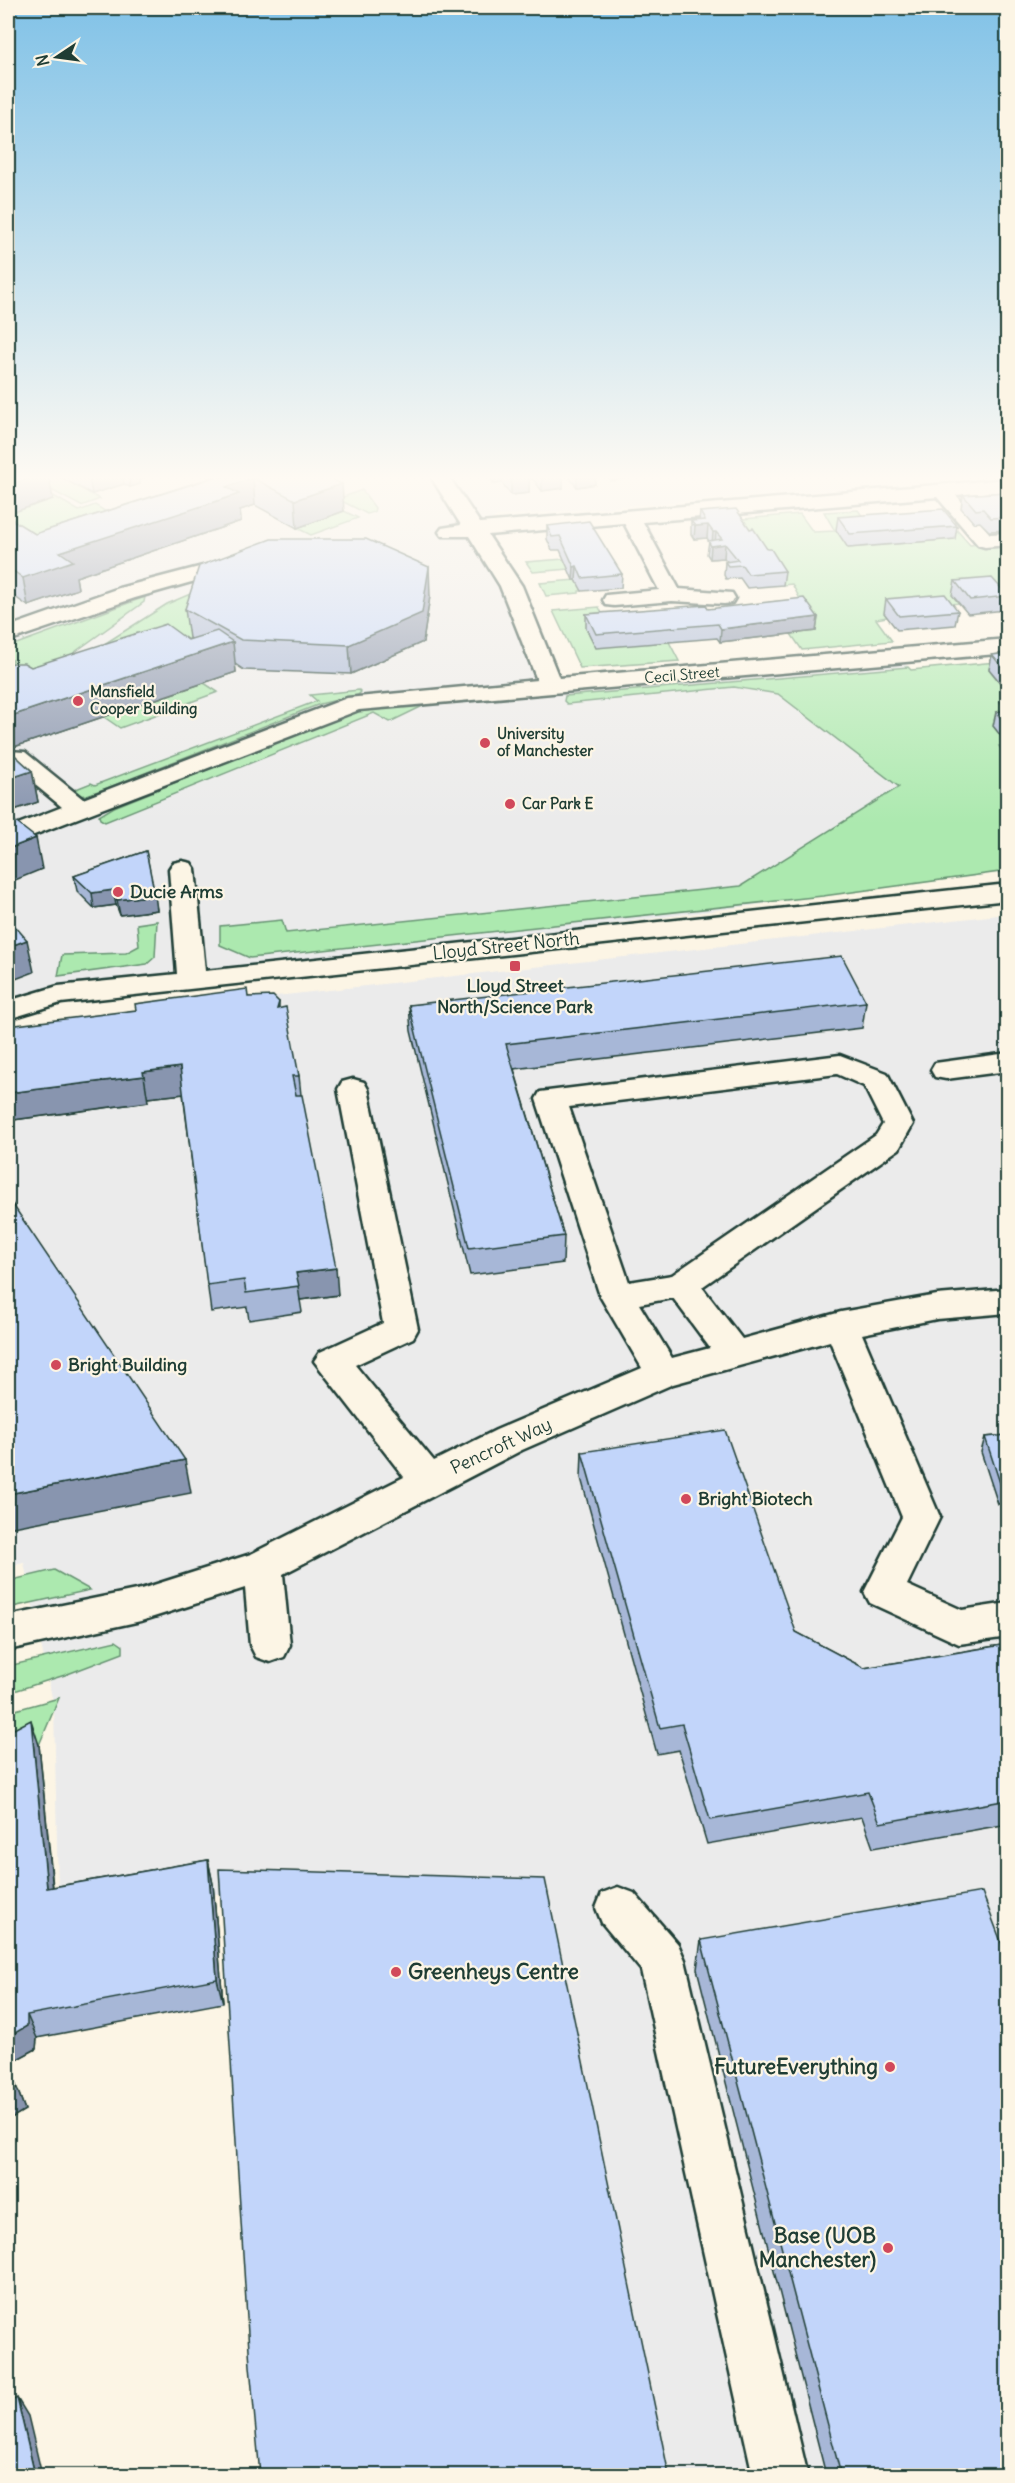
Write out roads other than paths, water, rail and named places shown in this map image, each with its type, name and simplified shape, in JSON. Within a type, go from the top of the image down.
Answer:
[{"type":"street","points":[[8,634],[127,593]]},
{"type":"street","points":[[514,593],[550,687]]},
{"type":"street","points":[[614,600],[672,595],[724,598]]},
{"type":"street","name":"Cecil Street","points":[[8,837],[355,703],[440,689],[507,690],[550,687],[1008,646]]},
{"type":"street","points":[[422,719],[445,705],[440,689]]},
{"type":"street","points":[[492,711],[507,690]]},
{"type":"street","points":[[8,758],[16,757],[80,808]]},
{"type":"street","points":[[182,869],[192,979]]},
{"type":"street","name":"Lloyd Street North","points":[[8,1010],[58,995],[192,979],[1008,892]]},
{"type":"street","points":[[946,1070],[1008,1062]]},
{"type":"street","points":[[617,1296],[681,1285],[888,1142],[898,1124],[876,1080],[840,1064],[551,1099],[617,1296],[663,1374]]},
{"type":"street","points":[[353,1089],[401,1329],[332,1361],[428,1480]]},
{"type":"street","points":[[681,1285],[735,1355]]},
{"type":"street","name":"Pencroft Way","points":[[8,1633],[141,1605],[263,1566],[509,1440],[663,1374],[841,1325],[936,1307],[1008,1301]]},
{"type":"street","points":[[841,1325],[921,1517],[884,1592],[959,1627],[1008,1620]]},
{"type":"street","points":[[263,1566],[270,1645]]},
{"type":"street","points":[[618,1908],[662,1960],[781,2475]]},
{"type":"place","name":"Mansfield Cooper Building","points":[[78,701]]},
{"type":"place","name":"University of Manchester","points":[[485,743]]},
{"type":"place","name":"Car Park E","points":[[510,804]]},
{"type":"place","name":"Ducie Arms","points":[[118,892]]},
{"type":"place","name":"Lloyd Street North/Science Park","points":[[515,966]]},
{"type":"place","name":"Bright Building","points":[[56,1365]]},
{"type":"place","name":"Bright Biotech","points":[[686,1499]]},
{"type":"place","name":"Greenheys Centre","points":[[396,1972]]},
{"type":"place","name":"FutureEverything","points":[[890,2067]]},
{"type":"place","name":"Base (UOB Manchester)","points":[[888,2248]]}]
